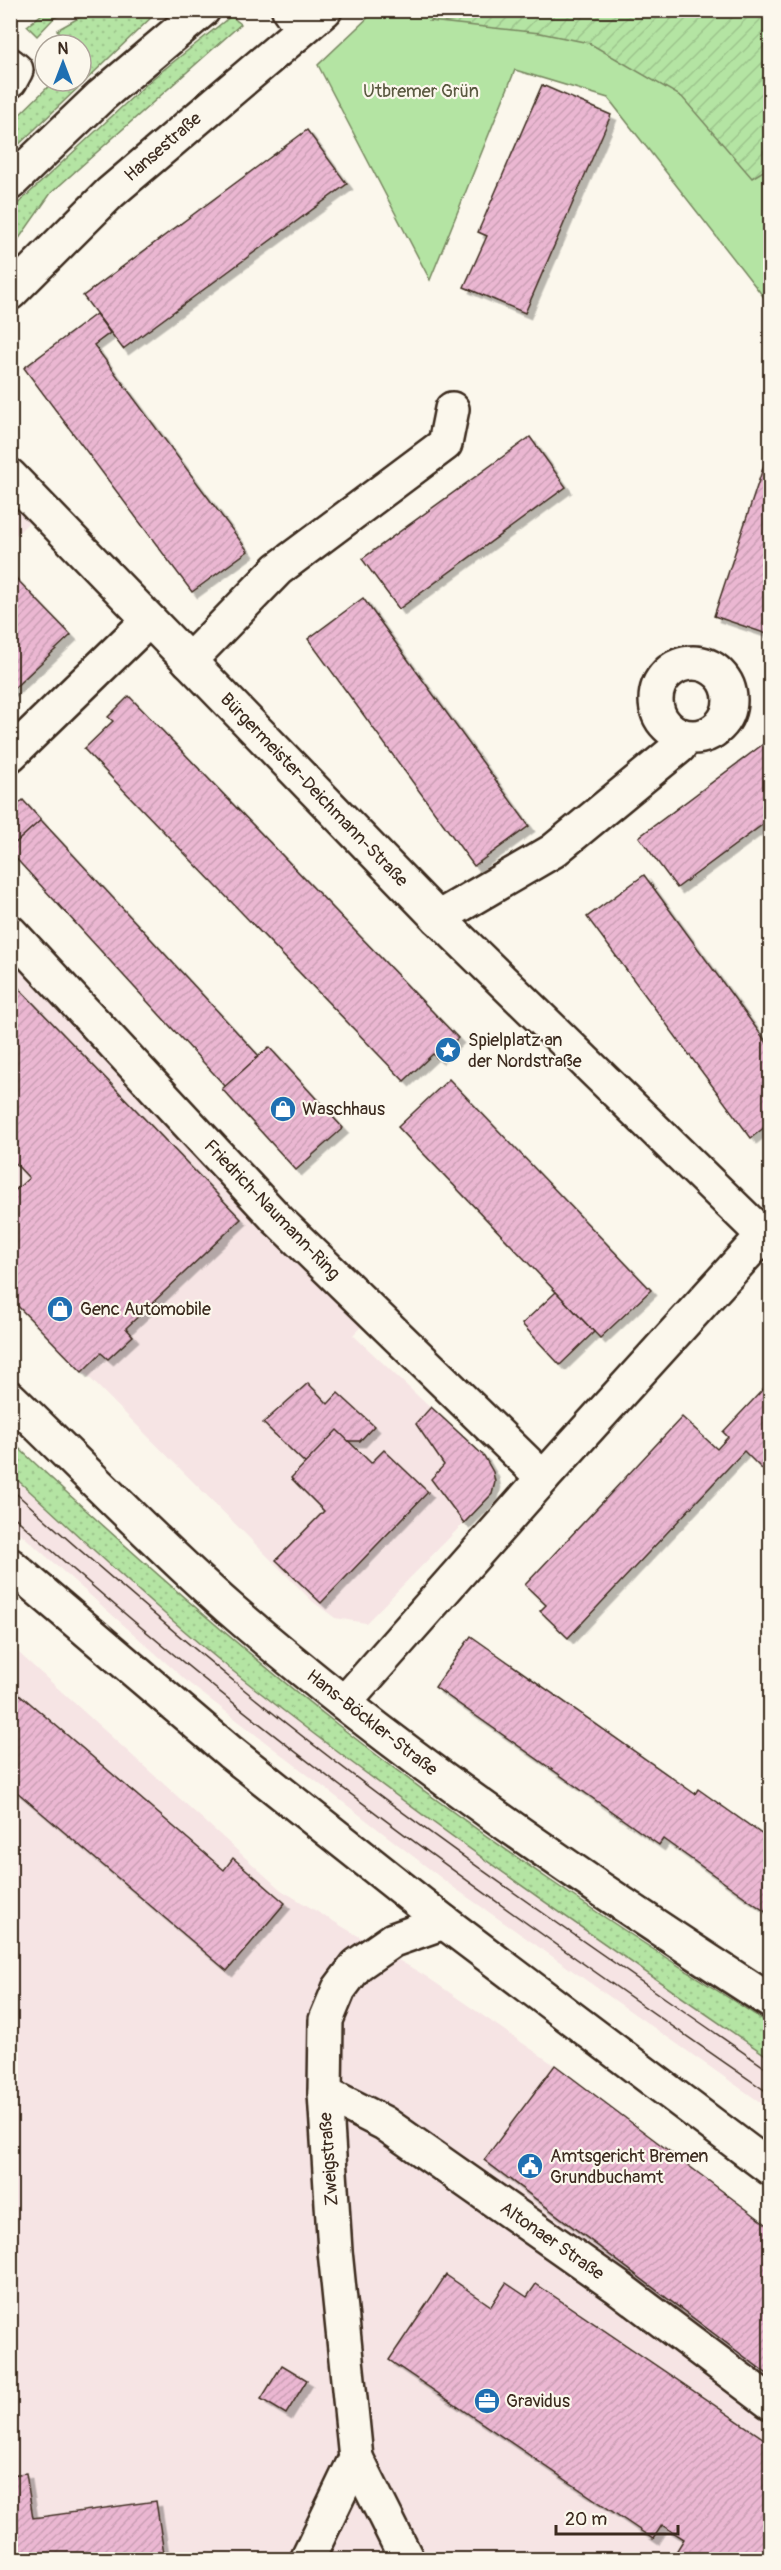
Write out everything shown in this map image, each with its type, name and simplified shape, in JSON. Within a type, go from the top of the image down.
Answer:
[{"type":"street","points":[[10,183],[101,96],[203,10]]},
{"type":"street","name":"Hansestraße","points":[[10,293],[110,193],[305,16]]},
{"type":"street","points":[[189,661],[278,569],[445,444],[452,409]]},
{"type":"street","name":"Bürgermeister-Deichmann-Straße","points":[[10,476],[438,918],[768,1235]]},
{"type":"street","points":[[10,755],[149,620]]},
{"type":"street","points":[[438,918],[553,850],[679,747],[684,737]]},
{"type":"street","name":"Friedrich-Naumann-Ring","points":[[10,932],[278,1220],[543,1478]]},
{"type":"street","points":[[345,1702],[543,1478],[768,1235]]},
{"type":"street","name":"Hans-Böckler-Straße","points":[[10,1398],[229,1607],[345,1702],[496,1818],[613,1899],[771,2001]]},
{"type":"street","points":[[10,1565],[230,1752],[444,1922],[771,2168]]},
{"type":"street","name":"Zweigstraße","points":[[407,2559],[356,2458],[335,2251],[325,2093],[326,2020],[339,1989],[357,1965],[393,1940],[444,1922]]},
{"type":"street","name":"Altonaer Straße","points":[[325,2093],[384,2123],[619,2288],[771,2402]]},
{"type":"street","points":[[307,2559],[356,2458]]},
{"type":"shaded area","points":[[11,477],[41,510],[11,540]]},
{"type":"shaded area","points":[[10,928],[379,1307],[353,1335],[489,1463],[495,1482],[492,1494],[366,1623],[335,1618],[312,1601],[11,1299]]},
{"type":"shaded area","points":[[10,1474],[147,1599],[252,1687],[513,1881],[770,2058],[770,2109],[453,1887],[190,1684],[11,1525]]},
{"type":"shaded area","points":[[10,1645],[281,1890],[427,1977],[550,2062],[770,2229],[770,2559],[11,2559]]},
{"type":"green space","points":[[454,10],[770,11],[770,167],[752,178],[682,97],[589,43],[540,33],[430,21]]},
{"type":"green space","points":[[46,11],[68,11],[54,18],[40,33],[34,33],[27,26]]},
{"type":"green space","points":[[91,11],[158,11],[93,73],[93,33],[60,33],[57,30]]},
{"type":"green space","name":"Utbremer Grün","points":[[375,11],[770,11],[770,305],[608,98],[515,70],[430,280],[318,65]]},
{"type":"green space","points":[[231,16],[241,24],[51,193],[11,250],[11,210],[152,79]]},
{"type":"green space","points":[[42,93],[73,93],[11,152],[11,123]]},
{"type":"green space","points":[[10,1440],[212,1622],[390,1765],[550,1880],[770,2024],[770,2058],[444,1830],[316,1736],[221,1662],[130,1583],[11,1474]]},
{"type":"building","points":[[542,85],[611,115],[525,313],[464,287],[487,236],[478,232]]},
{"type":"building","points":[[307,130],[347,184],[123,349],[83,296]]},
{"type":"building","points":[[96,314],[110,333],[94,345],[248,551],[192,592],[24,368]]},
{"type":"building","points":[[530,437],[566,487],[399,609],[362,559]]},
{"type":"building","points":[[770,447],[770,635],[714,616]]},
{"type":"building","points":[[10,572],[71,635],[10,692]]},
{"type":"building","points":[[363,598],[529,826],[474,866],[308,639]]},
{"type":"building","points":[[129,696],[458,1038],[437,1058],[433,1054],[404,1081],[84,749],[113,721],[108,717]]},
{"type":"building","points":[[770,739],[770,819],[677,888],[639,837]]},
{"type":"building","points":[[23,800],[41,820],[10,848],[10,812]]},
{"type":"building","points":[[41,820],[259,1056],[226,1087],[10,852],[10,848]]},
{"type":"building","points":[[644,875],[770,1047],[770,1123],[751,1138],[587,917]]},
{"type":"building","points":[[10,979],[241,1219],[126,1328],[133,1336],[108,1359],[101,1353],[82,1372],[10,1298],[10,1195],[29,1178],[10,1158]]},
{"type":"building","name":"Waschhaus","points":[[269,1047],[343,1128],[296,1170],[222,1089]]},
{"type":"building","points":[[449,1079],[651,1290],[600,1338],[398,1127]]},
{"type":"building","points":[[556,1292],[594,1332],[560,1365],[522,1324]]},
{"type":"building","points":[[308,1383],[328,1404],[338,1393],[374,1426],[360,1441],[329,1441],[306,1464],[263,1423]]},
{"type":"building","points":[[769,1383],[770,1477],[744,1451],[568,1638],[540,1611],[546,1605],[525,1585],[682,1417],[717,1449],[728,1437],[723,1432]]},
{"type":"building","points":[[431,1407],[484,1456],[493,1472],[495,1482],[492,1494],[464,1523],[431,1479],[444,1465],[416,1424]]},
{"type":"building","points":[[337,1430],[371,1463],[384,1450],[428,1492],[321,1603],[276,1560],[324,1511],[291,1478]]},
{"type":"building","points":[[471,1636],[695,1794],[698,1789],[770,1840],[770,1915],[663,1839],[659,1845],[435,1687]]},
{"type":"building","points":[[10,1686],[224,1870],[233,1858],[285,1903],[227,1971],[10,1786]]},
{"type":"building","points":[[555,2065],[770,2227],[770,2376],[484,2160]]},
{"type":"building","points":[[446,2275],[491,2306],[506,2283],[527,2297],[536,2284],[770,2443],[770,2560],[671,2560],[684,2539],[662,2525],[653,2539],[389,2360]]},
{"type":"building","points":[[282,2365],[307,2380],[286,2414],[261,2399]]},
{"type":"building","points":[[26,2473],[33,2518],[156,2501],[165,2560],[10,2560],[10,2475]]},
{"type":"tram line","points":[[10,1488],[157,1617],[310,1742],[439,1839],[770,2071]]},
{"type":"tram line","points":[[10,1513],[100,1593],[192,1669],[381,1817],[477,1888],[770,2094]]},
{"type":"place","name":"Spielplatz an der Nordstraße","points":[[448,1050]]},
{"type":"place","name":"Waschhaus","points":[[283,1109]]},
{"type":"place","name":"Genc Automobile","points":[[60,1309]]},
{"type":"place","name":"Amtsgericht Bremen Grundbuchamt","points":[[530,2166]]},
{"type":"place","name":"Gravidus","points":[[487,2401]]}]
